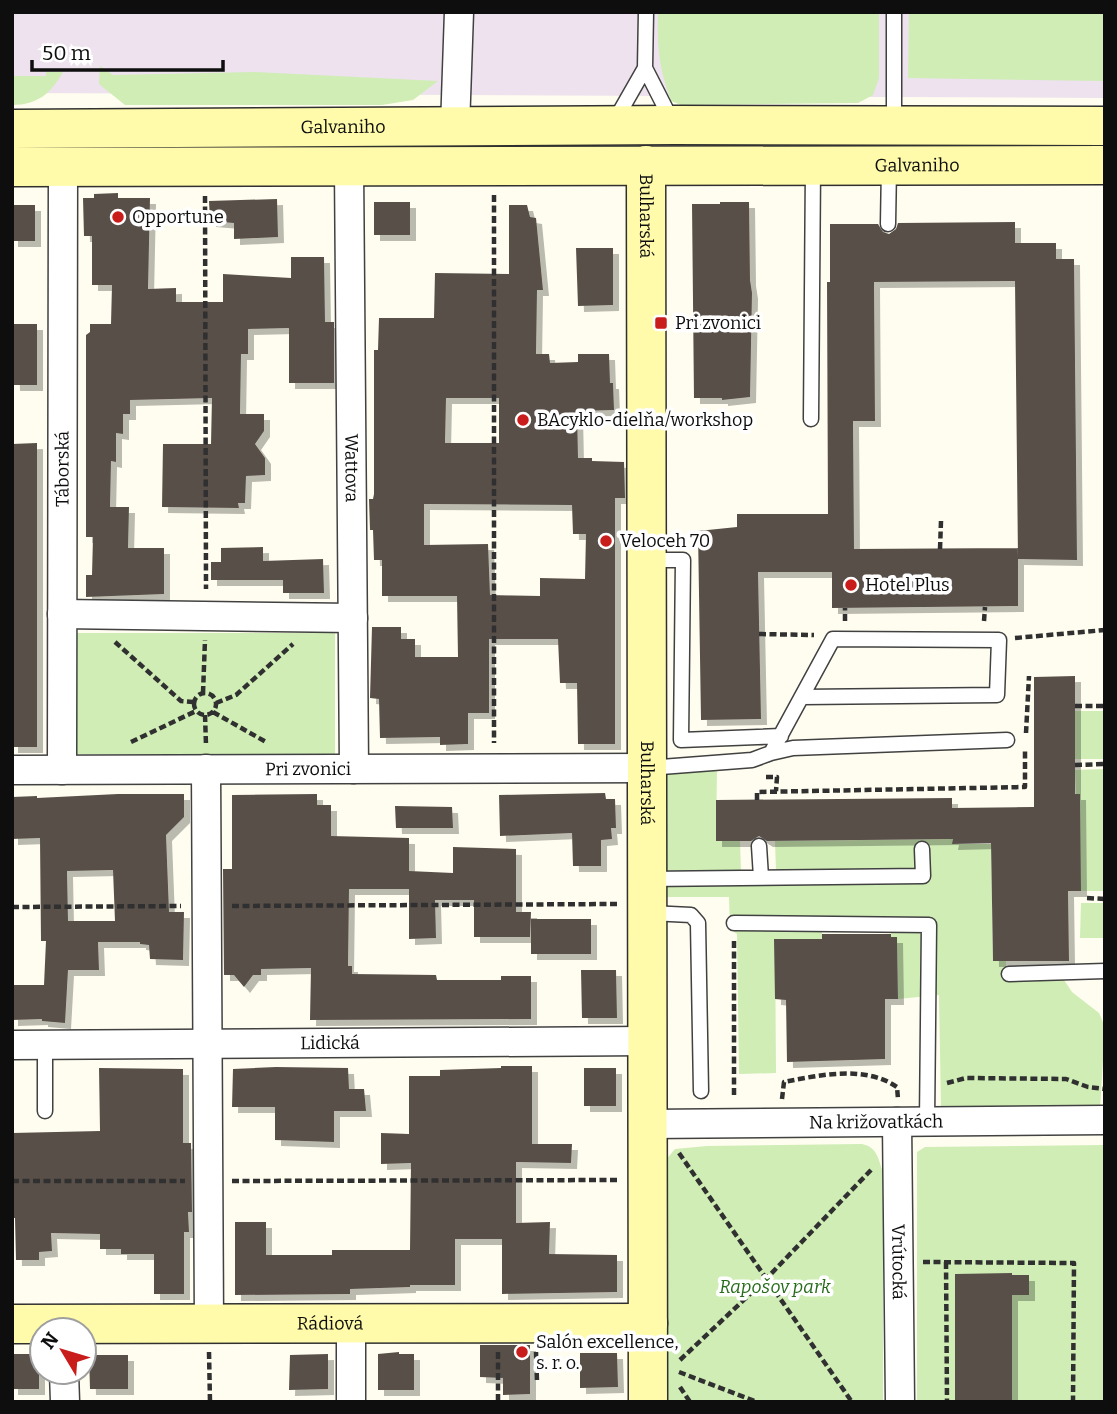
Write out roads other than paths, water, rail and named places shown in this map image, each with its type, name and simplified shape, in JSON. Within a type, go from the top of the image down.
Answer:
[{"type":"main road","name":"Galvaniho","points":[[12,129],[674,125],[1105,126]]},
{"type":"main road","points":[[646,165],[674,125]]},
{"type":"main road","name":"Bulharská","points":[[646,165],[648,1041],[661,1135],[648,1180],[648,1402]]},
{"type":"main road","name":"Galvaniho","points":[[12,167],[1105,165]]},
{"type":"main road","name":"Rádiová","points":[[98,1326],[648,1323]]},
{"type":"street","points":[[455,127],[459,12]]},
{"type":"street","name":"Táborská","points":[[62,770],[73,614],[63,167]]},
{"type":"street","name":"Wattova","points":[[349,167],[354,769]]},
{"type":"street","points":[[73,614],[353,618]]},
{"type":"street","points":[[206,759],[209,1324]]},
{"type":"street","name":"Pri zvonici","points":[[12,770],[62,770],[206,759],[354,769],[647,768]]},
{"type":"street","name":"Lidická","points":[[12,1045],[648,1041]]},
{"type":"street","name":"Na križovatkách","points":[[661,1135],[897,1122],[927,1114],[1105,1120]]},
{"type":"street","name":"Vrútocká","points":[[897,1122],[900,1402]]},
{"type":"street","points":[[351,1323],[351,1402]]},
{"type":"lane","points":[[646,12],[645,68],[674,125]]},
{"type":"lane","points":[[894,12],[894,125]]},
{"type":"lane","points":[[607,126],[621,110],[645,68]]},
{"type":"lane","points":[[811,419],[813,165]]},
{"type":"lane","points":[[888,224],[889,165]]},
{"type":"lane","points":[[647,560],[683,560],[681,740],[781,736]]},
{"type":"lane","points":[[771,753],[833,639],[999,639],[997,695],[802,697]]},
{"type":"lane","points":[[647,768],[752,760],[793,748],[1007,740]]},
{"type":"lane","points":[[760,846],[761,877]]},
{"type":"lane","points":[[647,899],[761,877],[923,876],[922,849]]},
{"type":"lane","points":[[647,899],[691,915],[698,923],[701,1091]]},
{"type":"lane","points":[[734,923],[929,925],[927,1114]]},
{"type":"lane","points":[[1009,974],[1105,971]]},
{"type":"lane","points":[[45,1045],[45,1111]]},
{"type":"place","name":"Opportune","points":[[118,217]]},
{"type":"place","name":"Pri zvonici","points":[[661,323]]},
{"type":"place","name":"BAcyklo-dielňa/workshop","points":[[523,420]]},
{"type":"place","name":"Veloceh 70","points":[[606,541]]},
{"type":"place","name":"Hotel Plus","points":[[851,585]]},
{"type":"place","name":"Salón excellence, s. r. o.","points":[[522,1352]]},
{"type":"park label","name":"Rapošov park","points":[[775,1287]]}]
